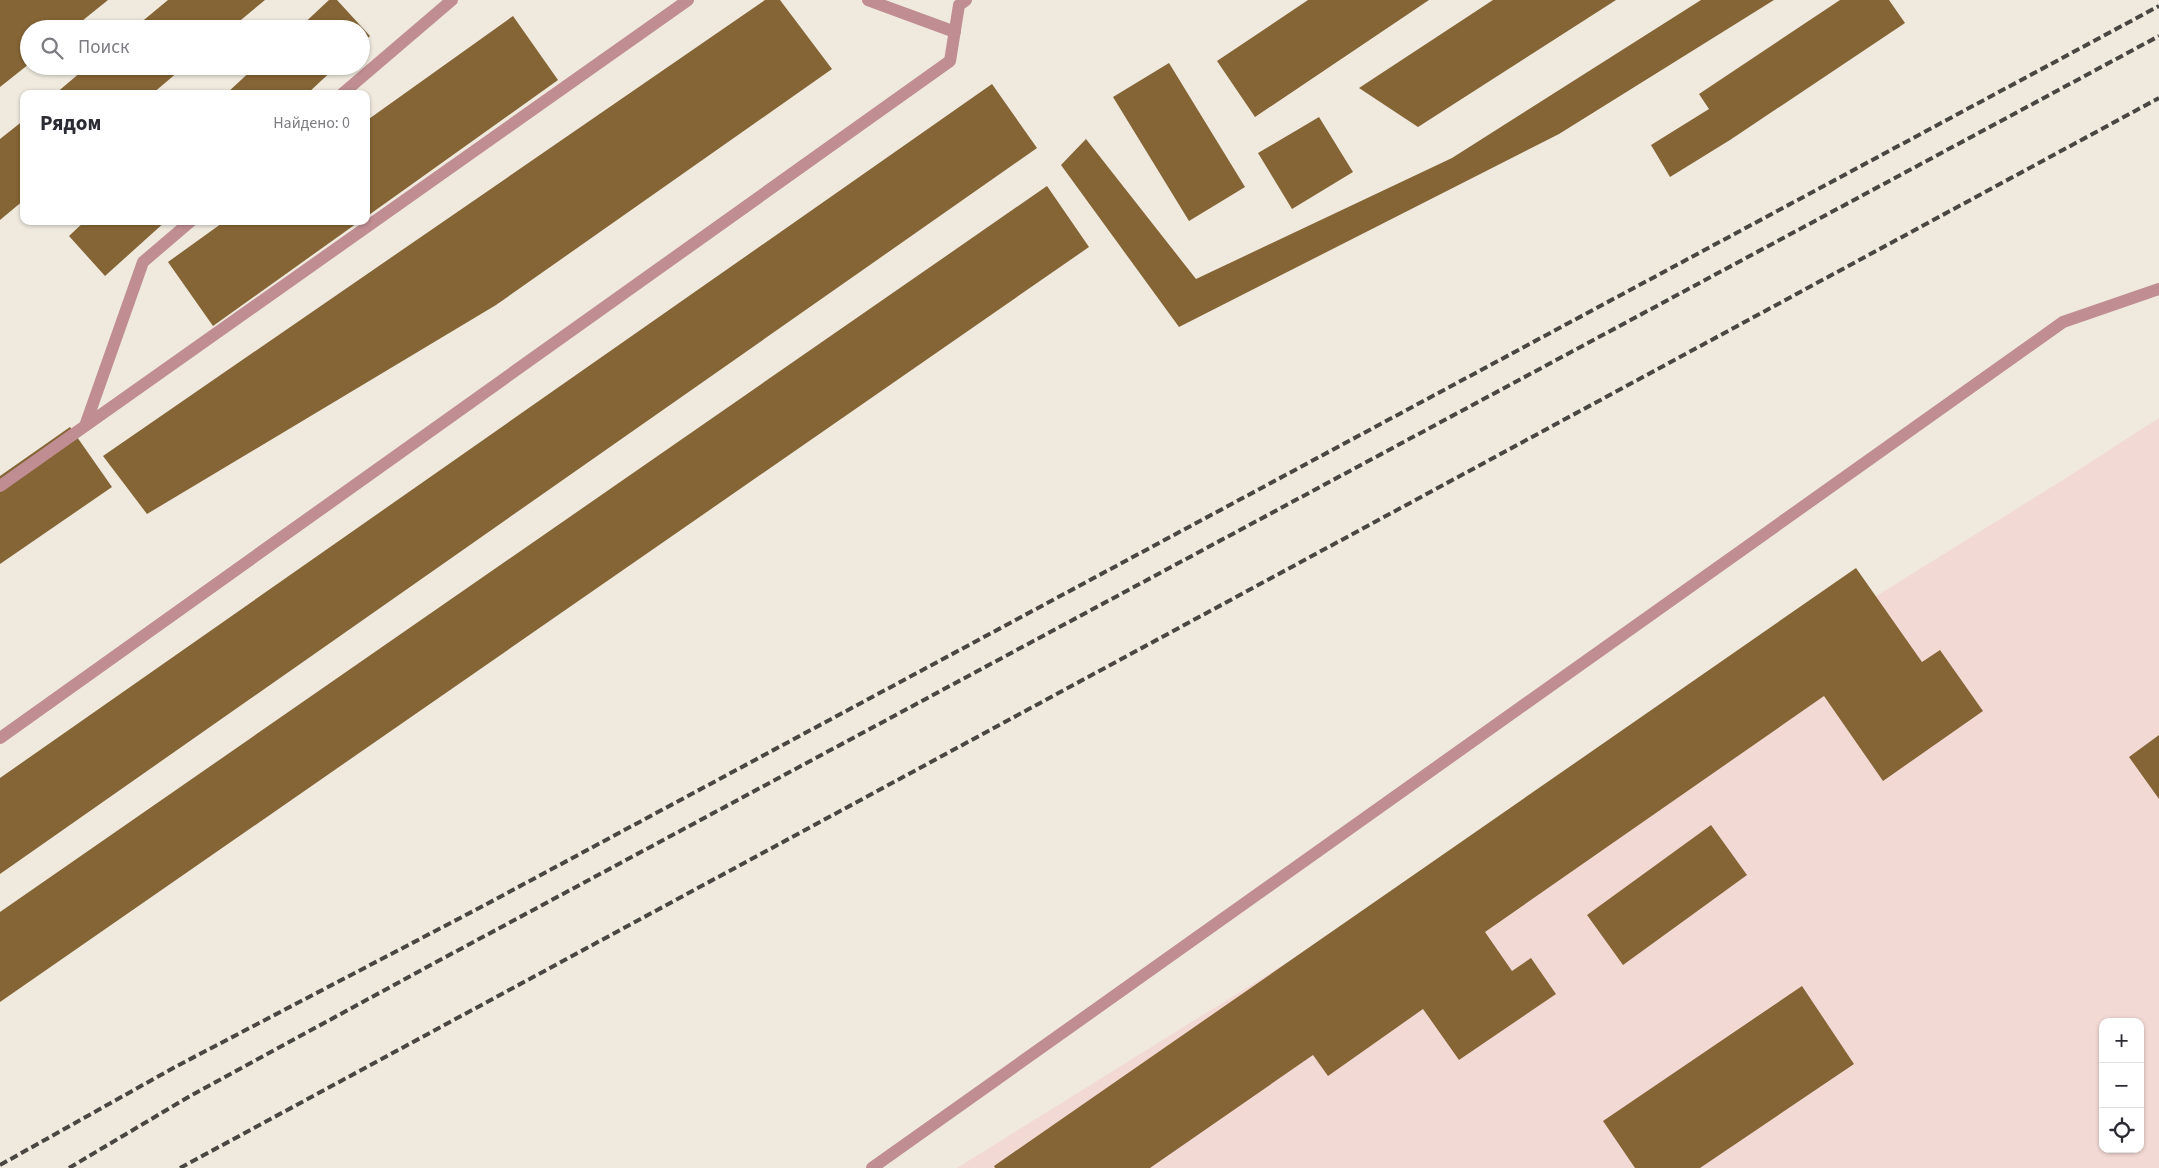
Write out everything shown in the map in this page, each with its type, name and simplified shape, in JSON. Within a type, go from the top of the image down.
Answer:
[{"type":"street","points":[[370,70],[452,0]]},
{"type":"street","points":[[370,225],[688,0]]},
{"type":"street","points":[[868,0],[955,32]]},
{"type":"street","points":[[0,738],[950,61],[959,4],[966,0]]},
{"type":"street","points":[[347,90],[364,75]]},
{"type":"street","points":[[85,426],[143,262],[186,225]]},
{"type":"street","points":[[0,486],[370,225]]},
{"type":"street","points":[[872,1168],[2063,322],[2159,289]]},
{"type":"shaded area","points":[[2159,418],[2159,1168],[957,1168],[2058,483]]},
{"type":"building","points":[[0,0],[108,0],[83,20],[20,20],[20,71],[0,87]]},
{"type":"building","points":[[168,0],[265,0],[241,20],[144,20]]},
{"type":"building","points":[[329,0],[337,0],[355,20],[308,20]]},
{"type":"building","points":[[765,0],[780,0],[832,69],[496,305],[147,514],[103,456]]},
{"type":"building","points":[[1308,0],[1429,0],[1255,117],[1217,61]]},
{"type":"building","points":[[1493,0],[1616,0],[1418,127],[1359,88]]},
{"type":"building","points":[[1701,0],[1774,0],[1559,134],[1179,327],[1061,165],[1086,139],[1196,279],[1452,158]]},
{"type":"building","points":[[1840,0],[1889,0],[1905,23],[1730,140],[1670,177],[1651,145],[1709,109],[1699,94]]},
{"type":"building","points":[[513,16],[558,80],[370,214],[370,118]]},
{"type":"building","points":[[1169,63],[1245,187],[1189,221],[1113,97]]},
{"type":"building","points":[[77,75],[174,75],[157,90],[60,90]]},
{"type":"building","points":[[246,75],[327,75],[311,90],[230,90]]},
{"type":"building","points":[[992,84],[1037,148],[0,874],[0,778]]},
{"type":"building","points":[[1319,117],[1353,172],[1292,209],[1258,153]]},
{"type":"building","points":[[20,123],[20,203],[0,220],[0,139]]},
{"type":"building","points":[[1047,186],[1089,247],[0,1002],[0,912]]},
{"type":"building","points":[[81,225],[162,225],[105,276],[69,236]]},
{"type":"building","points":[[219,225],[354,225],[213,326],[168,262]]},
{"type":"building","points":[[70,427],[112,487],[0,564],[0,476]]},
{"type":"building","points":[[1856,568],[1922,662],[1940,650],[1983,711],[1883,781],[1824,696],[1485,932],[1512,971],[1531,958],[1556,994],[1459,1060],[1423,1009],[1328,1076],[1313,1055],[1150,1168],[995,1168],[994,1166]]},
{"type":"building","points":[[2159,735],[2159,799],[2129,757]]},
{"type":"building","points":[[1711,825],[1747,875],[1623,965],[1587,915]]},
{"type":"building","points":[[1802,986],[1854,1064],[1700,1168],[1635,1168],[1603,1121]]},
{"type":"railway","points":[[0,1165],[175,1067],[483,906],[2159,6]]},
{"type":"railway","points":[[69,1168],[190,1096],[427,967],[2159,36]]},
{"type":"railway","points":[[180,1168],[2159,98]]}]
